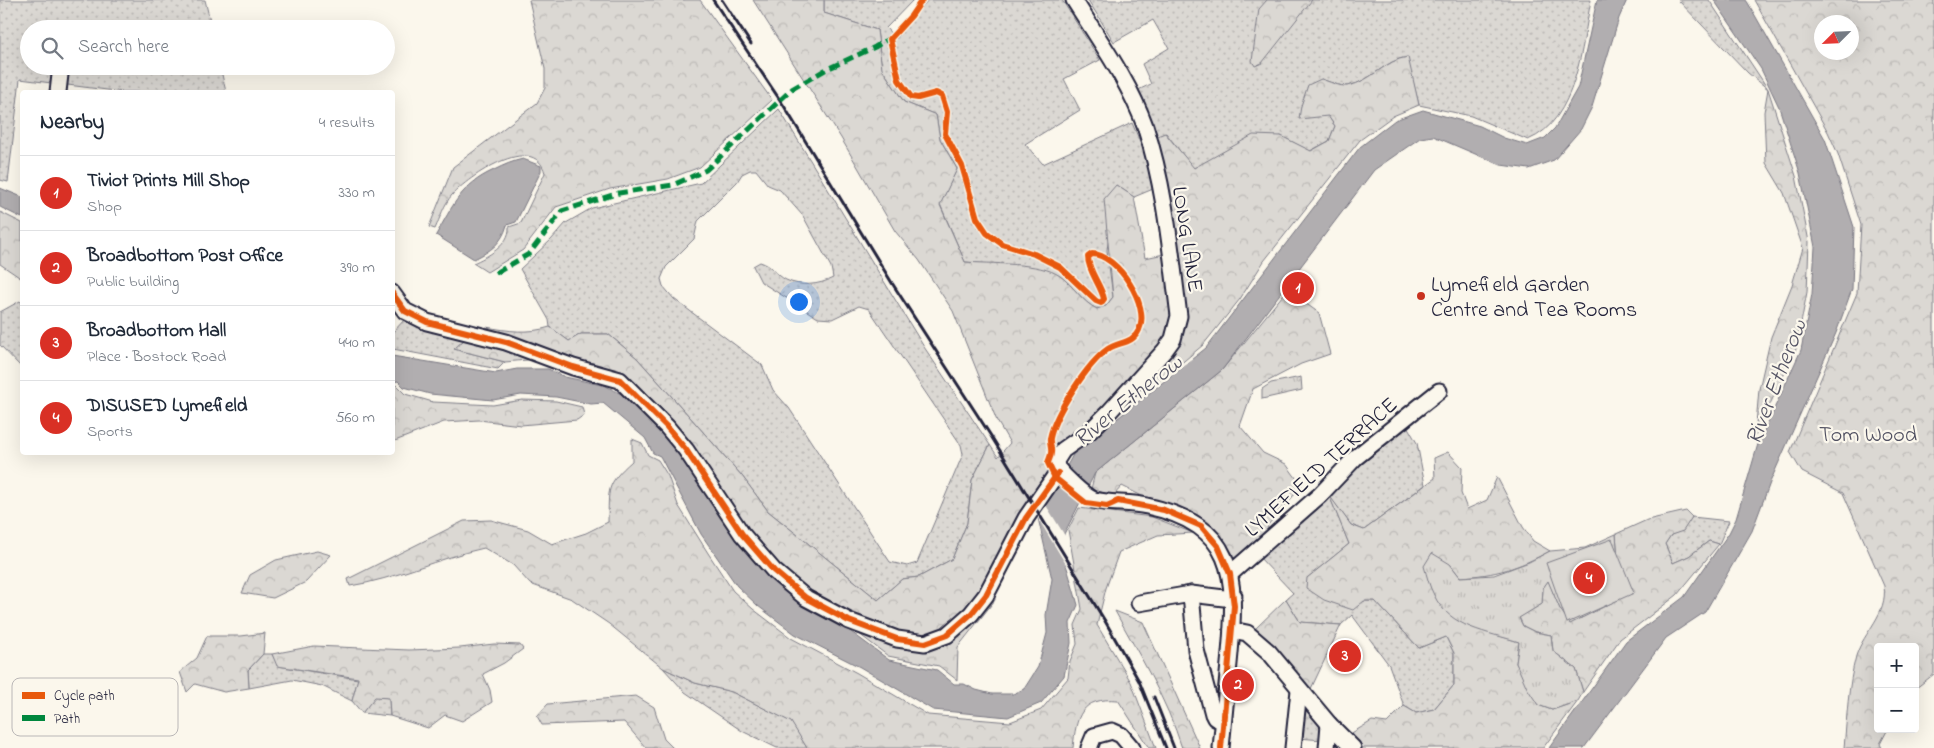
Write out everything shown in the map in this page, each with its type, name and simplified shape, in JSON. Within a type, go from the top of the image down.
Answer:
[{"type":"street","name":"LONG LANE","points":[[395,297],[405,311],[427,322],[506,342],[573,367],[620,380],[667,427],[686,450],[742,534],[774,571],[815,602],[849,621],[897,639],[926,643],[947,635],[971,614],[986,595],[1026,518],[1060,467],[1173,339],[1179,316],[1155,160],[1144,124],[1130,92],[1074,0]]},
{"type":"street","points":[[58,90],[60,75]]},
{"type":"street","name":"LYMEFIELD TERRACE","points":[[1230,574],[1320,495],[1355,458],[1439,391]]},
{"type":"street","points":[[1060,467],[1091,498],[1148,506],[1193,522],[1213,538],[1223,554],[1230,574],[1234,596],[1221,748]]},
{"type":"street","points":[[1139,603],[1191,594],[1224,598],[1234,596]]},
{"type":"street","points":[[1191,594],[1196,650],[1213,714],[1215,718],[1223,722]]},
{"type":"street","points":[[1232,630],[1247,633],[1269,652],[1299,690],[1353,748]]},
{"type":"street","points":[[1293,748],[1299,690]]},
{"type":"street","points":[[1327,748],[1329,724]]},
{"type":"street","points":[[1088,748],[1094,736],[1112,731],[1120,735],[1132,748]]},
{"type":"green space","points":[[0,0],[205,0],[210,20],[20,20],[20,75],[222,75],[226,90],[107,90],[20,79],[8,182],[0,180]]},
{"type":"green space","points":[[529,0],[700,0],[772,100],[700,167],[668,179],[610,189],[556,207],[523,250],[487,272],[473,263],[502,245],[506,239],[509,227],[521,223],[545,173],[539,161],[528,156],[515,157],[486,169],[452,195],[444,207],[435,229],[429,227],[453,167],[537,103],[545,88],[545,69]]},
{"type":"green space","points":[[753,0],[824,0],[824,13],[877,30],[882,69],[904,102],[936,115],[940,139],[957,169],[940,205],[965,262],[1028,266],[1051,271],[1065,280],[1087,302],[1097,309],[1106,306],[1113,297],[1104,199],[1116,185],[1134,197],[1145,258],[1174,252],[1155,137],[1165,133],[1194,168],[1253,135],[1281,136],[1311,151],[1329,141],[1335,126],[1328,116],[1299,119],[1308,85],[1321,79],[1338,85],[1348,86],[1364,80],[1392,62],[1408,57],[1419,105],[1393,116],[1360,140],[1264,261],[1240,299],[1203,345],[1160,381],[1130,381],[1048,457],[1054,475],[995,589],[995,600],[958,647],[957,680],[939,666],[888,656],[850,627],[847,618],[776,569],[622,378],[484,333],[486,327],[526,331],[550,327],[569,341],[581,334],[608,334],[637,358],[742,476],[768,511],[878,600],[902,579],[919,577],[952,559],[967,523],[972,480],[990,445],[998,457],[1010,443],[997,421],[953,311],[919,260],[895,231],[841,138]]},
{"type":"green space","points":[[824,0],[913,0],[886,28],[896,39],[928,0],[1062,0],[1100,60],[1064,79],[1080,110],[1025,144],[1043,164],[1132,123],[1149,162],[1153,189],[1134,197],[1116,185],[1107,250],[1113,297],[1106,306],[1097,309],[1092,306],[1065,280],[1054,274],[1014,267],[965,262],[940,204],[957,169],[940,139],[936,115],[904,102],[882,69],[877,30],[824,13]]},
{"type":"green space","points":[[1088,0],[1591,0],[1580,59],[1567,99],[1557,116],[1544,130],[1528,140],[1471,116],[1419,105],[1407,57],[1392,62],[1364,80],[1348,86],[1338,85],[1321,79],[1328,116],[1335,126],[1329,141],[1310,151],[1281,136],[1193,168],[1166,133],[1155,137],[1136,91],[1151,84],[1142,64],[1169,48],[1153,20],[1114,42]]},
{"type":"green space","points":[[1267,0],[1312,0],[1262,63],[1255,66],[1252,61],[1259,9]]},
{"type":"green space","points":[[1678,0],[1709,0],[1768,89],[1748,73]]},
{"type":"green space","name":"Tom Wood","points":[[1754,0],[1934,0],[1934,674],[1919,686],[1919,643],[1874,643],[1874,733],[1886,733],[1880,744],[1882,748],[1844,748],[1853,667],[1860,647],[1879,614],[1884,596],[1884,586],[1843,493],[1802,472],[1790,452],[1857,293],[1861,225],[1838,154],[1828,132]]},
{"type":"green space","points":[[1768,89],[1796,176],[1809,242],[1807,292],[1796,349],[1755,436],[1759,389],[1771,337],[1792,285],[1803,248],[1784,193],[1766,163],[1764,112]]},
{"type":"green space","points":[[779,109],[924,347],[990,445],[972,480],[967,523],[952,559],[919,577],[902,579],[878,600],[768,511],[742,476],[637,358],[608,334],[581,334],[569,341],[550,327],[549,320],[520,269],[566,223],[592,208],[701,183]],"holes":[[[750,170],[756,170],[768,185],[780,190],[803,216],[831,267],[833,278],[816,284],[798,284],[786,280],[760,262],[753,266],[761,282],[818,318],[832,319],[859,306],[869,309],[961,445],[963,454],[917,563],[907,566],[890,562],[789,408],[773,390],[762,365],[674,299],[663,286],[661,279],[666,267],[694,239],[698,221],[737,182],[742,174]]]},
{"type":"green space","points":[[0,212],[20,222],[20,278],[0,264]]},
{"type":"green space","points":[[1287,290],[1319,313],[1330,354],[1301,364],[1253,389],[1240,426],[1263,453],[1286,464],[1302,486],[1267,526],[1270,532],[1234,564],[1216,532],[1189,513],[1156,503],[1122,486],[1114,495],[1090,493],[1095,473],[1222,370]]},
{"type":"green space","points":[[20,301],[20,366],[0,345],[0,312]]},
{"type":"green space","points":[[406,318],[422,329],[464,340],[454,349],[505,362],[498,369],[395,349],[395,330]]},
{"type":"green space","points":[[464,340],[538,359],[505,362],[454,349]]},
{"type":"green space","points":[[1301,377],[1302,390],[1262,399],[1262,389],[1271,383]]},
{"type":"green space","points":[[395,385],[405,394],[433,402],[493,405],[522,400],[556,401],[582,407],[584,415],[577,420],[521,425],[479,420],[444,422],[395,441]]},
{"type":"green space","points":[[1406,424],[1417,443],[1425,485],[1364,530],[1351,525],[1330,497],[1349,544],[1307,578],[1364,601],[1375,601],[1419,648],[1446,637],[1454,653],[1454,685],[1434,709],[1416,713],[1404,706],[1389,665],[1352,615],[1341,625],[1300,622],[1286,599],[1293,593],[1258,556]]},
{"type":"green space","points":[[632,439],[642,443],[648,455],[658,460],[668,476],[678,505],[733,591],[791,638],[857,673],[928,715],[1010,722],[1041,710],[1068,678],[1070,661],[1077,644],[1075,625],[1082,609],[1068,530],[1079,508],[1152,517],[1193,533],[1158,535],[1119,552],[1106,588],[1097,625],[1131,682],[1156,748],[1149,748],[1118,700],[1106,700],[1088,705],[1083,711],[1076,727],[1073,748],[807,748],[791,722],[732,692],[695,683],[663,668],[609,624],[572,599],[530,584],[513,565],[484,548],[384,579],[350,586],[348,579],[464,521],[491,520],[528,530],[552,544],[586,533],[608,522],[610,488],[617,476],[632,461]]},
{"type":"green space","points":[[1448,452],[1462,467],[1461,493],[1467,509],[1487,500],[1497,477],[1523,527],[1533,541],[1550,551],[1517,566],[1485,574],[1460,577],[1450,564],[1497,635],[1519,642],[1516,663],[1538,705],[1552,710],[1578,701],[1543,748],[1362,748],[1350,734],[1372,721],[1387,723],[1404,706],[1416,713],[1434,709],[1454,685],[1454,653],[1446,637],[1419,648],[1375,601],[1364,601],[1353,610],[1324,600],[1306,588],[1307,578],[1349,544],[1329,495],[1351,525],[1364,530],[1435,478],[1434,458]]},
{"type":"green space","points":[[1686,511],[1692,517],[1683,531],[1671,535],[1665,544],[1673,563],[1689,556],[1709,541],[1719,544],[1677,595],[1620,639],[1583,692],[1576,669],[1553,651],[1551,635],[1535,632],[1523,626],[1519,617],[1542,604],[1543,588],[1548,580],[1560,609],[1620,586],[1616,534],[1647,520]]},
{"type":"green space","points":[[1692,517],[1729,521],[1719,544],[1709,541],[1689,556],[1673,563],[1665,544],[1671,535],[1683,530]]},
{"type":"green space","points":[[1616,534],[1620,586],[1625,596],[1570,624],[1560,609],[1548,581],[1543,588],[1542,604],[1519,618],[1523,626],[1535,632],[1551,635],[1553,651],[1576,669],[1583,692],[1578,701],[1552,710],[1538,705],[1527,688],[1516,663],[1519,642],[1470,627],[1449,615],[1434,595],[1424,566],[1432,553],[1450,564],[1460,577],[1494,575],[1529,562],[1550,551],[1585,548]]},
{"type":"green space","points":[[1612,539],[1634,593],[1567,623],[1546,563]]},
{"type":"green space","points":[[317,551],[331,555],[306,582],[273,598],[242,593],[250,575],[276,560]]},
{"type":"green space","points":[[1286,599],[1300,622],[1341,625],[1309,693],[1255,629]]},
{"type":"green space","points":[[1115,611],[1143,622],[1200,748],[1182,748],[1161,695]]},
{"type":"green space","points":[[265,633],[263,654],[248,670],[249,688],[224,692],[195,684],[187,692],[180,672],[197,658],[207,636],[241,636]]},
{"type":"green space","points":[[494,644],[520,645],[523,649],[504,663],[483,674],[490,690],[492,702],[462,721],[445,715],[428,728],[390,716],[389,698],[375,697],[362,713],[352,701],[358,678],[277,666],[272,654],[314,646],[409,650],[460,648]]},
{"type":"green space","points":[[263,654],[272,654],[278,666],[358,679],[352,701],[322,686],[292,680],[249,688],[248,670]]},
{"type":"green space","points":[[663,668],[695,683],[732,692],[792,722],[807,748],[777,748],[742,731],[685,692]]},
{"type":"green space","points":[[375,696],[389,698],[390,716],[362,713]]},
{"type":"green space","points":[[636,696],[654,707],[664,739],[673,748],[646,748],[624,722],[542,725],[537,716],[548,704]]},
{"type":"green space","points":[[1303,703],[1323,727],[1322,740],[1299,738]]},
{"type":"shaded area","points":[[1597,0],[1627,0],[1619,18],[1592,107],[1581,129],[1554,160],[1529,169],[1501,165],[1433,136],[1420,138],[1374,170],[1222,370],[1095,473],[1064,534],[1065,561],[1078,605],[1070,623],[1071,643],[1064,676],[1041,703],[1008,717],[933,710],[860,667],[795,634],[758,606],[737,586],[701,534],[660,456],[653,453],[645,438],[603,403],[591,404],[556,397],[521,395],[493,400],[430,394],[404,387],[398,381],[395,382],[395,356],[496,373],[517,369],[548,369],[565,377],[606,386],[646,407],[682,451],[722,514],[839,623],[889,660],[937,670],[954,684],[964,684],[976,690],[992,694],[1013,694],[1024,689],[1038,667],[1047,633],[1046,615],[1052,579],[1038,518],[1074,453],[1206,348],[1360,147],[1395,120],[1423,110],[1480,126],[1504,138],[1527,145],[1545,138],[1555,128],[1578,87]]},
{"type":"shaded area","points":[[1714,0],[1746,0],[1825,139],[1854,227],[1852,289],[1836,333],[1771,480],[1752,531],[1705,612],[1666,638],[1584,748],[1549,748],[1626,641],[1684,597],[1729,533],[1736,519],[1758,444],[1801,350],[1812,294],[1815,247],[1800,173],[1779,107],[1761,69]]},
{"type":"shaded area","points":[[523,159],[541,166],[541,171],[516,222],[507,225],[502,237],[495,246],[474,259],[436,235],[459,197],[473,182],[501,166]]},
{"type":"shaded area","points":[[0,188],[20,196],[20,217],[0,207]]},
{"type":"pier","points":[[1044,502],[1067,539],[1067,561],[1070,571],[1036,515]]},
{"type":"railway","points":[[713,0],[784,106],[892,283],[991,436],[1105,621],[1139,681],[1166,748]]},
{"type":"railway","points":[[722,0],[751,44]]},
{"type":"railway","points":[[1154,697],[1174,748]]},
{"type":"marked path","points":[[496,273],[529,254],[562,211],[619,193],[673,185],[706,170],[792,89],[893,36]]},
{"type":"cycle path","points":[[922,0],[911,16],[890,39],[899,80],[911,97],[918,98],[936,93],[942,96],[947,112],[945,134],[962,166],[977,218],[987,233],[1002,244],[1034,254],[1060,267],[1096,301],[1101,303],[1104,299],[1090,268],[1088,257],[1092,254],[1102,256],[1112,262],[1121,272],[1136,295],[1140,308],[1141,320],[1139,330],[1133,338],[1108,349],[1100,356],[1073,389],[1053,428],[1050,440],[1051,454],[1048,463],[1055,478],[1086,503],[1107,506],[1118,501],[1164,510],[1201,526],[1218,546],[1230,574],[1234,606],[1221,748]]},
{"type":"cycle path","points":[[395,297],[405,311],[427,322],[506,342],[573,367],[620,380],[667,427],[686,450],[742,534],[774,571],[806,598],[849,621],[897,639],[925,643],[947,635],[971,614],[986,595],[1026,518],[1058,473]]},
{"type":"place","name":"Tiviot Prints Mill Shop","points":[[1298,288]]},
{"type":"place","name":"Lymefield Garden Centre and Tea Rooms","points":[[1421,296]]},
{"type":"place","name":"DISUSED Lymefield","points":[[1589,578]]},
{"type":"place","name":"Broadbottom Hall","points":[[1345,656]]},
{"type":"place","name":"Broadbottom Post Office","points":[[1238,685]]},
{"type":"water label","name":"River Etherow","points":[[1775,382]]},
{"type":"water label","name":"River Etherow","points":[[1127,400]]}]
